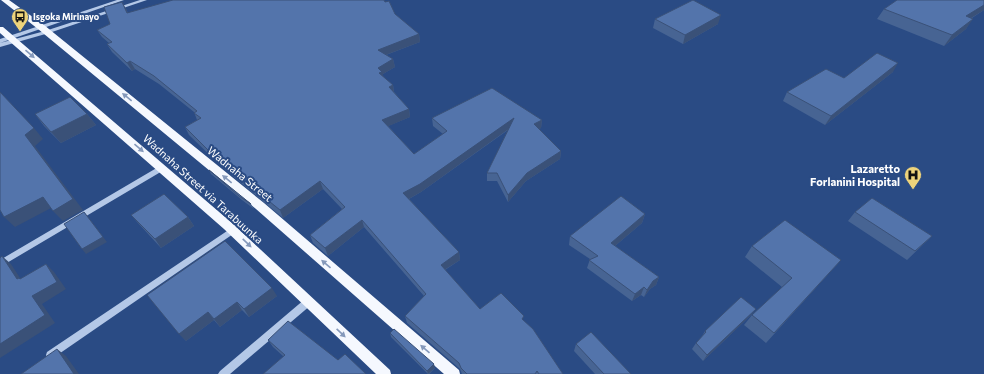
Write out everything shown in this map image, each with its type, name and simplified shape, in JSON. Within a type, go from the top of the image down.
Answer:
[{"type":"main road","name":"Wadnaha Street","points":[[5,0],[260,206],[454,374]]},
{"type":"main road","name":"Wadnaha Street via Tarabuunka","points":[[0,29],[233,230],[385,374]]},
{"type":"street","points":[[44,30],[122,0]]},
{"type":"street","points":[[0,41],[13,39],[145,0]]},
{"type":"street","points":[[0,45],[13,39]]},
{"type":"street","points":[[0,264],[162,168]]},
{"type":"street","points":[[42,360],[233,230]]},
{"type":"street","points":[[223,374],[308,302]]},
{"type":"building","points":[[173,0],[389,1],[395,14],[419,34],[378,50],[393,59],[378,68],[382,72],[379,73],[393,85],[389,87],[409,109],[382,120],[414,154],[447,131],[432,118],[492,88],[542,120],[534,124],[561,151],[527,173],[508,195],[497,173],[487,173],[514,118],[420,184],[403,193],[459,252],[441,265],[480,309],[501,293],[524,316],[522,319],[533,329],[563,374],[539,374],[537,371],[535,374],[467,374],[461,368],[459,363],[405,316],[426,294],[362,220],[325,248],[310,235],[345,207],[320,181],[280,210],[218,160],[185,127],[201,118],[194,113],[197,111],[154,76],[130,61],[127,63],[107,44],[112,42],[97,30],[110,24],[104,7],[122,2],[127,13]]},
{"type":"building","points":[[693,0],[721,15],[685,35],[655,19]]},
{"type":"building","points":[[897,0],[984,0],[984,5],[966,16],[973,19],[952,35],[884,9]]},
{"type":"building","points":[[877,53],[898,63],[831,116],[787,92],[826,69],[844,78]]},
{"type":"building","points":[[0,92],[34,128],[25,135],[73,199],[53,211],[43,197],[4,217],[0,210]]},
{"type":"building","points":[[70,97],[87,114],[51,132],[35,114]]},
{"type":"building","points":[[209,170],[251,204],[239,196]]},
{"type":"building","points":[[164,194],[188,217],[155,239],[131,215]]},
{"type":"building","points":[[621,196],[645,214],[611,243],[659,277],[653,281],[647,290],[644,287],[635,294],[589,260],[598,256],[570,236]]},
{"type":"building","points":[[872,198],[932,236],[915,251],[855,212]]},
{"type":"building","points":[[84,212],[103,237],[82,249],[64,224]]},
{"type":"building","points":[[785,220],[841,260],[774,333],[752,315],[792,278],[752,246]]},
{"type":"building","points":[[225,241],[272,288],[244,309],[237,302],[214,319],[208,312],[179,334],[147,295]]},
{"type":"building","points":[[2,256],[17,279],[20,279],[46,264],[57,282],[32,296],[45,315],[0,344],[0,258]]},
{"type":"building","points":[[741,297],[756,309],[707,355],[696,343],[706,332],[705,331]]},
{"type":"building","points":[[288,321],[338,360],[345,354],[366,374],[263,374],[285,355],[268,340]]},
{"type":"building","points":[[394,329],[434,364],[427,371],[390,333]]},
{"type":"building","points":[[591,332],[631,374],[604,374],[576,344]]},
{"type":"building","points":[[57,349],[74,374],[21,374]]},
{"type":"place","name":"Isgoka Mirinayo","points":[[20,32]]},
{"type":"place","name":"Lazaretto Forlanini Hospital","points":[[913,190]]}]
